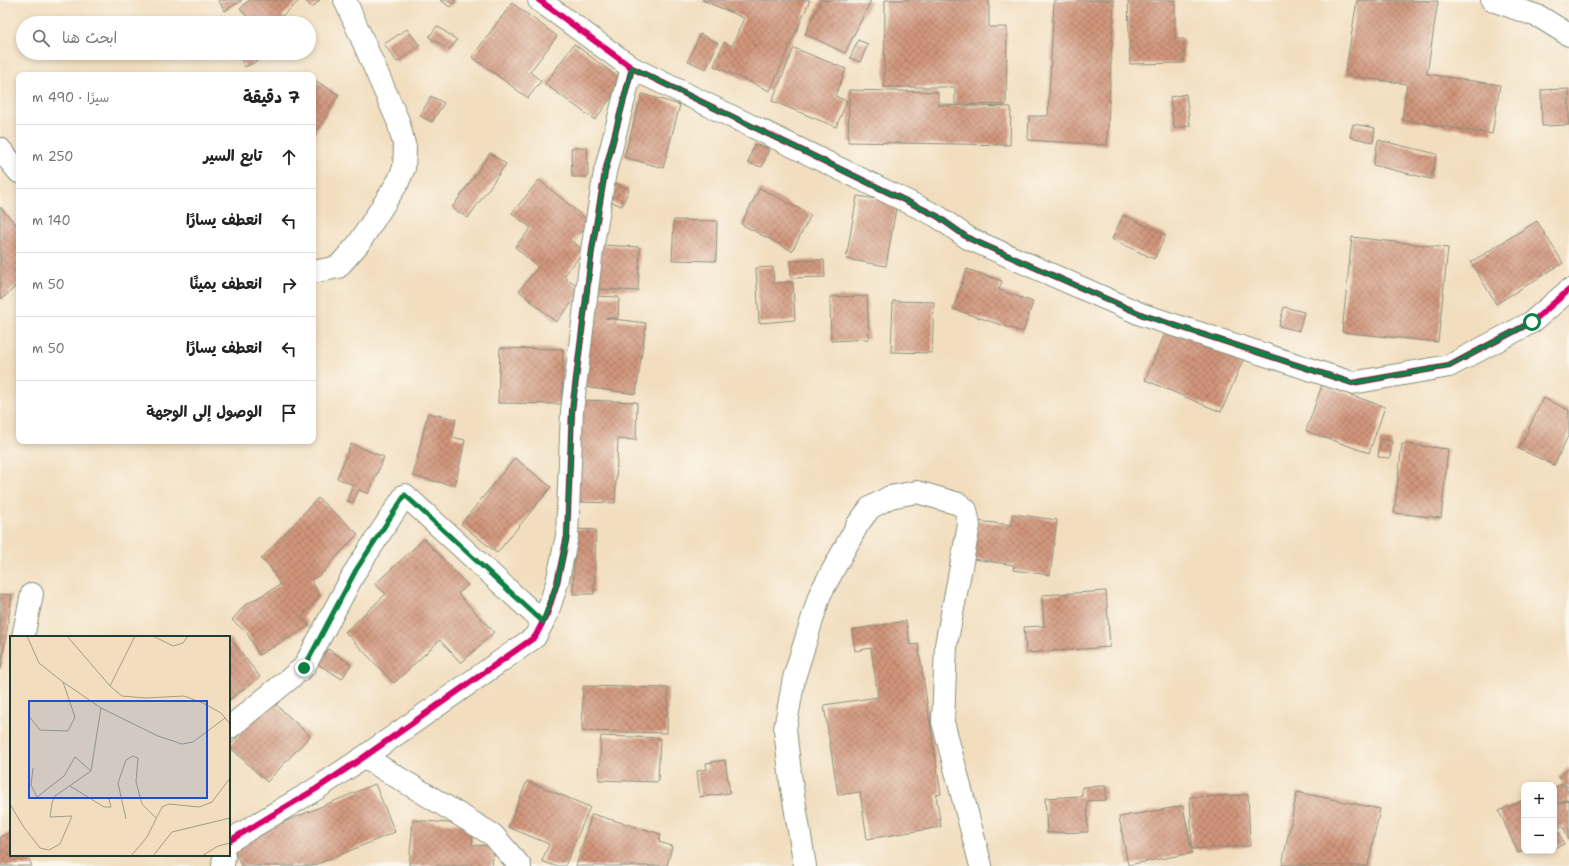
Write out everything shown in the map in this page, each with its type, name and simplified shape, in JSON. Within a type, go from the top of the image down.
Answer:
[{"type":"street","points":[[316,271],[338,267],[359,243],[398,182],[404,168],[405,148],[398,121],[345,0]]},
{"type":"street","points":[[539,0],[632,68],[937,216],[968,238],[1143,315],[1352,383],[1449,366],[1532,322],[1569,290]]},
{"type":"street","points":[[1492,0],[1540,17],[1569,35]]},
{"type":"street","points":[[230,840],[364,757],[535,637],[543,622],[557,583],[567,536],[572,411],[592,250],[604,180],[632,68]]},
{"type":"street","points":[[0,149],[16,168]]},
{"type":"street","points":[[804,866],[791,782],[785,729],[794,678],[820,594],[858,524],[870,508],[890,497],[917,492],[959,504],[966,510],[969,525],[946,646],[943,722],[981,866]]},
{"type":"street","points":[[230,727],[304,668],[356,570],[405,495],[543,622]]},
{"type":"street","points":[[23,636],[32,594]]},
{"type":"street","points":[[364,757],[493,835],[520,866]]},
{"type":"street","points":[[223,866],[224,856]]},
{"type":"building","points":[[218,0],[242,0],[225,11]]},
{"type":"building","points":[[249,0],[300,0],[282,16],[246,16],[240,9]]},
{"type":"building","points":[[305,0],[320,0],[312,8]]},
{"type":"building","points":[[440,0],[456,0],[450,7]]},
{"type":"building","points":[[702,0],[810,0],[770,91],[714,66],[724,42],[732,46],[744,18]]},
{"type":"building","points":[[821,0],[871,0],[845,53],[805,34]]},
{"type":"building","points":[[885,0],[989,0],[989,27],[1007,27],[1006,105],[955,104],[955,87],[884,87]]},
{"type":"building","points":[[1054,0],[1114,0],[1107,145],[1028,140],[1029,116],[1048,116]]},
{"type":"building","points":[[1128,0],[1175,0],[1175,39],[1184,39],[1184,63],[1130,64]]},
{"type":"building","points":[[1357,0],[1438,1],[1427,74],[1500,85],[1492,134],[1402,120],[1407,84],[1345,75]]},
{"type":"building","points":[[512,3],[557,36],[530,72],[541,81],[528,98],[472,57]]},
{"type":"building","points":[[437,26],[457,40],[449,50],[429,37]]},
{"type":"building","points":[[407,29],[420,46],[397,62],[384,44]]},
{"type":"building","points":[[700,34],[718,43],[706,69],[688,61]]},
{"type":"building","points":[[858,40],[868,44],[860,62],[850,58]]},
{"type":"building","points":[[574,44],[623,81],[595,120],[545,84]]},
{"type":"building","points":[[794,48],[846,69],[835,96],[847,101],[836,127],[772,101]]},
{"type":"building","points":[[242,60],[259,60],[245,67]]},
{"type":"building","points":[[316,81],[339,95],[316,131]]},
{"type":"building","points":[[1569,89],[1569,125],[1542,126],[1541,90]]},
{"type":"building","points":[[849,90],[938,92],[938,105],[1011,107],[1010,145],[848,142]]},
{"type":"building","points":[[642,94],[680,105],[663,168],[624,157]]},
{"type":"building","points":[[1186,94],[1190,126],[1174,128],[1170,97]]},
{"type":"building","points":[[431,96],[444,103],[432,122],[420,116]]},
{"type":"building","points":[[1353,124],[1375,128],[1373,142],[1350,137]]},
{"type":"building","points":[[1378,140],[1437,154],[1431,179],[1373,165]]},
{"type":"building","points":[[754,144],[769,149],[762,167],[748,163]]},
{"type":"building","points":[[587,147],[588,177],[572,177],[571,148]]},
{"type":"building","points":[[490,153],[506,164],[468,218],[452,208]]},
{"type":"building","points":[[539,180],[590,222],[573,242],[584,251],[564,276],[582,291],[556,322],[519,291],[538,267],[515,247],[531,228],[512,213]]},
{"type":"building","points":[[613,182],[629,189],[622,206],[606,200]]},
{"type":"building","points":[[760,188],[811,215],[792,251],[741,224]]},
{"type":"building","points":[[857,196],[897,202],[886,266],[846,259]]},
{"type":"building","points":[[0,207],[16,225],[16,288],[15,287],[2,299],[0,296]]},
{"type":"building","points":[[1123,215],[1166,235],[1154,259],[1112,239]]},
{"type":"building","points":[[674,220],[717,221],[716,261],[672,260]]},
{"type":"building","points":[[1537,221],[1563,263],[1496,304],[1471,262]]},
{"type":"building","points":[[1352,237],[1448,248],[1438,342],[1342,332]]},
{"type":"building","points":[[601,245],[640,247],[638,291],[599,289]]},
{"type":"building","points":[[824,260],[825,277],[791,278],[790,261]]},
{"type":"building","points":[[773,267],[774,283],[793,282],[795,320],[759,323],[756,268]]},
{"type":"building","points":[[967,269],[1002,281],[999,290],[1033,302],[1023,332],[953,309]]},
{"type":"building","points":[[594,296],[619,297],[618,318],[605,318],[646,323],[636,394],[583,387]]},
{"type":"building","points":[[867,296],[869,339],[831,341],[830,297]]},
{"type":"building","points":[[893,301],[934,302],[932,353],[891,352]]},
{"type":"building","points":[[1284,307],[1304,312],[1299,331],[1279,326]]},
{"type":"building","points":[[1168,326],[1244,358],[1221,412],[1145,380]]},
{"type":"building","points":[[500,348],[563,349],[562,404],[498,403]]},
{"type":"building","points":[[1322,385],[1385,407],[1369,453],[1306,431]]},
{"type":"building","points":[[1543,398],[1569,410],[1569,434],[1554,465],[1519,449]]},
{"type":"building","points":[[581,400],[637,402],[636,440],[618,439],[615,503],[578,502]]},
{"type":"building","points":[[428,413],[456,419],[452,437],[465,440],[455,486],[413,476]]},
{"type":"building","points":[[1380,439],[1392,441],[1390,458],[1378,457]]},
{"type":"building","points":[[351,444],[384,457],[368,494],[359,490],[353,503],[347,501],[353,485],[337,478]]},
{"type":"building","points":[[1402,444],[1448,449],[1441,518],[1394,513]]},
{"type":"building","points":[[515,458],[551,487],[497,553],[461,524]]},
{"type":"building","points":[[318,498],[358,534],[320,575],[311,580],[320,596],[303,616],[309,626],[259,655],[247,633],[232,620],[245,605],[280,585],[270,567],[261,559]]},
{"type":"building","points":[[1013,514],[1057,520],[1050,575],[1013,570],[1014,565],[973,559],[978,521],[1011,525]]},
{"type":"building","points":[[575,529],[596,530],[594,594],[573,594]]},
{"type":"building","points":[[424,539],[468,585],[458,594],[494,632],[461,663],[440,640],[394,683],[345,632],[386,594],[375,584]]},
{"type":"building","points":[[1106,591],[1110,647],[1026,653],[1024,627],[1044,626],[1042,595]]},
{"type":"building","points":[[0,594],[12,595],[1,669],[0,669]]},
{"type":"building","points":[[906,621],[910,645],[918,644],[941,794],[936,795],[941,827],[867,839],[860,792],[838,795],[824,705],[878,697],[871,648],[855,651],[852,630]]},
{"type":"building","points":[[230,638],[260,677],[230,699]]},
{"type":"building","points":[[328,649],[351,664],[342,679],[318,664]]},
{"type":"building","points":[[583,686],[668,688],[667,733],[582,731]]},
{"type":"building","points":[[271,700],[310,736],[267,782],[230,747],[230,745]]},
{"type":"building","points":[[601,736],[660,738],[658,782],[599,780]]},
{"type":"building","points":[[725,760],[730,793],[700,797],[697,771],[707,769],[706,763]]},
{"type":"building","points":[[1569,767],[1569,788],[1564,784],[1569,794],[1569,799],[1557,804],[1557,786],[1564,783],[1558,778]]},
{"type":"building","points":[[527,781],[590,807],[565,866],[555,866],[542,861],[549,844],[508,827]]},
{"type":"building","points":[[375,784],[395,832],[313,866],[241,866],[232,844]]},
{"type":"building","points":[[1106,786],[1106,800],[1087,801],[1088,832],[1047,833],[1045,798],[1082,796],[1082,787]]},
{"type":"building","points":[[1297,792],[1380,809],[1368,866],[1282,865]]},
{"type":"building","points":[[1248,795],[1250,846],[1192,849],[1190,797]]},
{"type":"building","points":[[1569,800],[1569,841],[1563,825],[1557,828],[1557,804]]},
{"type":"building","points":[[1521,801],[1521,852],[1518,853],[1499,811]]},
{"type":"building","points":[[1183,806],[1192,853],[1128,865],[1119,817]]},
{"type":"building","points":[[592,814],[661,834],[659,842],[672,846],[667,866],[576,866]]},
{"type":"building","points":[[413,820],[473,825],[472,845],[494,846],[492,866],[409,866]]},
{"type":"building","points":[[1557,828],[1564,844],[1557,847]]},
{"type":"building","points":[[10,832],[10,856],[27,856],[32,866],[0,866],[0,837]]},
{"type":"cycle path","points":[[539,0],[632,68],[937,216],[968,238],[1143,315],[1352,383],[1449,366],[1532,322],[1569,290]]},
{"type":"cycle path","points":[[230,840],[316,789],[364,757],[535,637],[547,614],[557,583],[567,536],[572,411],[592,250],[605,172],[632,68]]},
{"type":"route","points":[[304,668],[356,570],[405,495],[543,622],[557,583],[567,536],[572,411],[592,250],[605,172],[632,68],[937,216],[968,238],[1143,315],[1352,383],[1449,366],[1532,322]]}]
